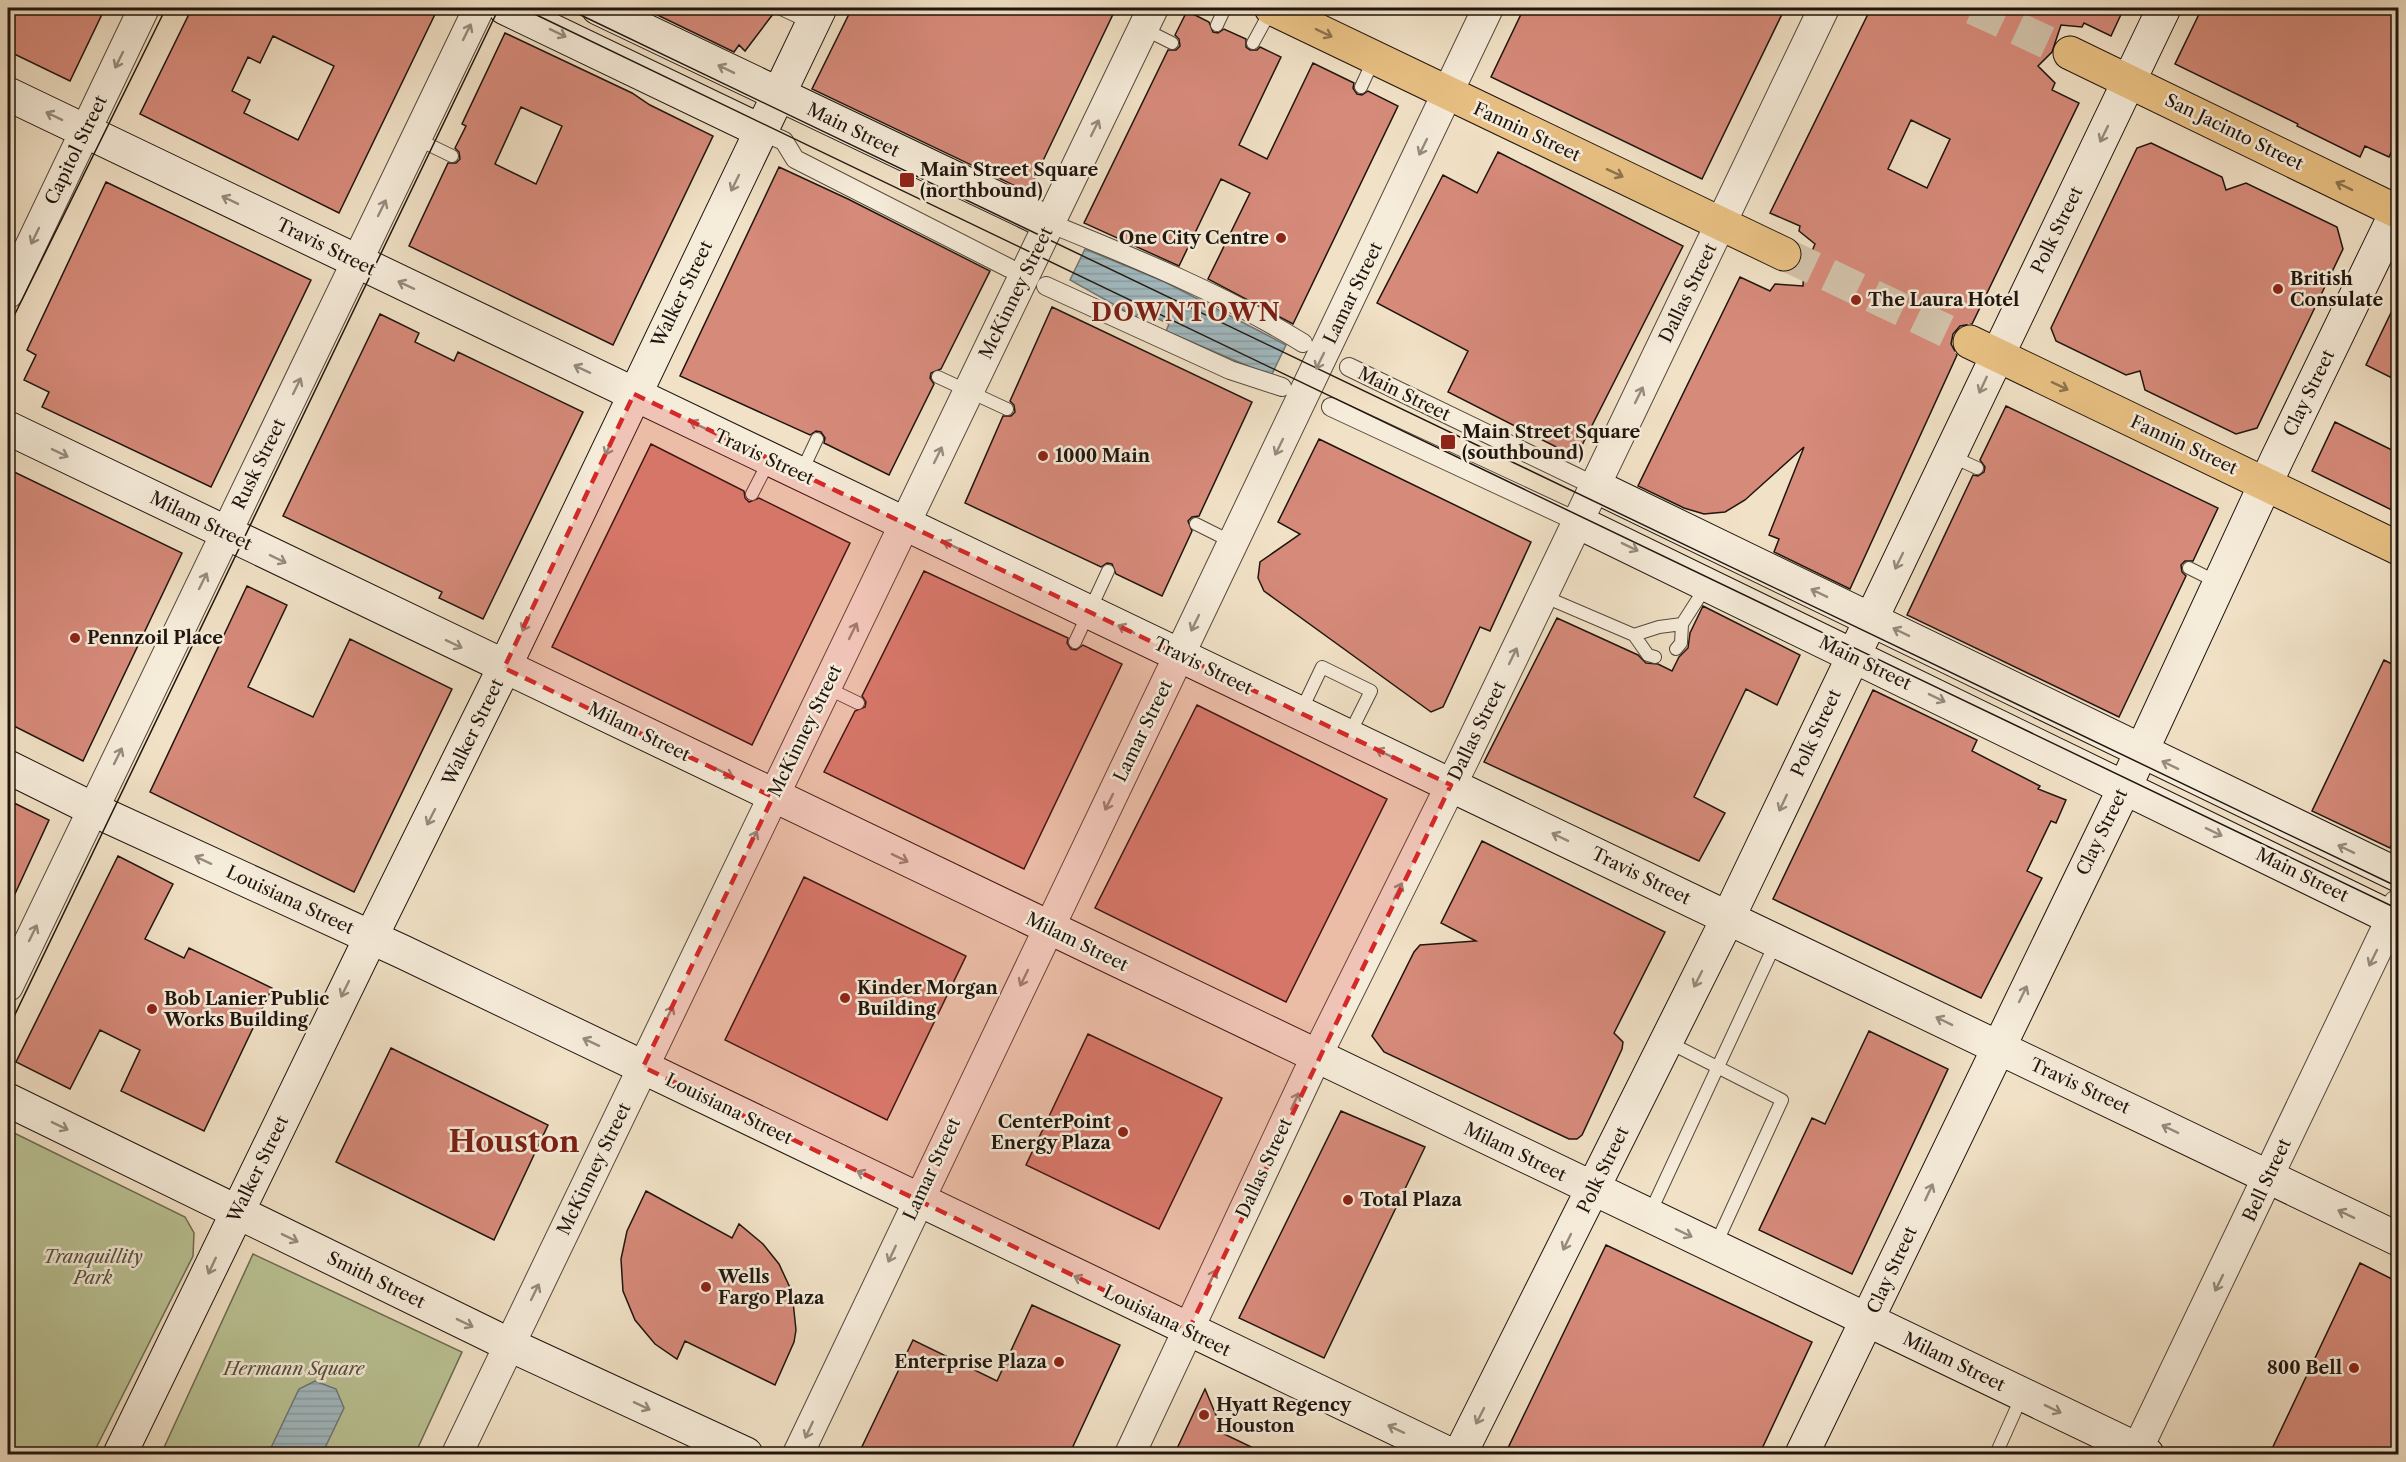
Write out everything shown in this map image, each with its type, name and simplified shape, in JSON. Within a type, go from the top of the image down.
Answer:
[{"type":"main road","points":[[506,8],[761,130]]},
{"type":"main road","name":"Main Street","points":[[598,8],[1049,223]]},
{"type":"main road","name":"Fannin Street","points":[[1272,8],[1784,254]]},
{"type":"main road","name":"Polk Street","points":[[1460,1455],[1728,918],[1872,618],[1963,461],[1983,349],[2129,81],[2164,8]]},
{"type":"main road","name":"Walker Street","points":[[120,1455],[504,668],[816,16]]},
{"type":"main road","name":"San Jacinto Street","points":[[2070,53],[2398,211]]},
{"type":"main road","name":"Travis Street","points":[[8,94],[2398,1239]]},
{"type":"main road","name":"Clay Street","points":[[1802,1455],[1868,1321],[1997,1046],[2124,789],[2266,484],[2398,211]]},
{"type":"main road","name":"Fannin Street","points":[[1983,349],[2398,548]]},
{"type":"main road","name":"Milam Street","points":[[8,428],[2140,1453]]},
{"type":"main road","name":"Main Street","points":[[1595,486],[1872,618],[2398,875]]},
{"type":"main road","name":"Main Street","points":[[1578,522],[2124,789],[2396,915]]},
{"type":"main road","name":"Louisiana Street","points":[[8,767],[644,1067],[917,1201],[1449,1455]]},
{"type":"main road","name":"Smith Street","points":[[8,1100],[510,1345],[746,1455]]},
{"type":"street","name":"Capitol Street","points":[[8,293],[144,8]]},
{"type":"street","name":"Rusk Street","points":[[8,986],[479,8]]},
{"type":"street","name":"Lamar Street","points":[[798,1455],[917,1201],[1449,94],[1488,8]]},
{"type":"street","name":"Dallas Street","points":[[1130,1455],[1316,1057],[1451,785],[1824,8]]},
{"type":"street","name":"McKinney Street","points":[[457,1455],[1148,18]]},
{"type":"street","points":[[761,130],[784,141],[795,159],[1009,268]]},
{"type":"street","name":"Main Street","points":[[1049,223],[1123,253],[1274,325],[1303,343]]},
{"type":"street","points":[[1047,286],[1230,370],[1282,387]]},
{"type":"street","name":"Main Street","points":[[1349,368],[1595,486]]},
{"type":"street","name":"Main Street","points":[[1331,407],[1578,522]]},
{"type":"street","name":"Bell Street","points":[[2140,1453],[2269,1176],[2396,915]]},
{"type":"lane","points":[[779,8],[816,16]]},
{"type":"lane","points":[[1217,25],[1225,8]]},
{"type":"lane","points":[[1253,43],[1272,8]]},
{"type":"lane","points":[[1148,18],[1172,43]]},
{"type":"lane","points":[[1361,87],[1374,58]]},
{"type":"lane","points":[[416,139],[452,156]]},
{"type":"lane","points":[[938,377],[1006,409]]},
{"type":"lane","points":[[800,474],[817,439]]},
{"type":"lane","points":[[752,494],[770,460]]},
{"type":"lane","points":[[1196,524],[1233,543]]},
{"type":"lane","points":[[2189,568],[2220,583]]},
{"type":"lane","points":[[1075,642],[1108,571]]},
{"type":"lane","points":[[1676,649],[1681,643],[1682,624],[1707,584]]},
{"type":"lane","points":[[1542,596],[1634,635],[1648,655],[1655,657]]},
{"type":"lane","points":[[1634,635],[1659,627],[1682,624]]},
{"type":"lane","points":[[1300,713],[1322,667],[1371,691],[1349,736]]},
{"type":"lane","points":[[826,687],[858,704]]},
{"type":"lane","points":[[1648,1216],[1777,940]]},
{"type":"lane","points":[[1666,1042],[1782,1100],[1714,1247]]},
{"type":"lane","points":[[1996,1455],[2023,1395]]},
{"type":"highlighted area","points":[[634,394],[1451,785],[1188,1331],[643,1067],[773,797],[504,668]]},
{"type":"green space","name":"Tranquillity Park","points":[[8,1130],[185,1217],[194,1233],[193,1256],[93,1454],[8,1454]]},
{"type":"green space","name":"Hermann Square","points":[[253,1254],[462,1352],[415,1454],[161,1454]]},
{"type":"water","points":[[1085,249],[1165,282],[1286,345],[1271,376],[1166,331],[1169,324],[1140,310],[1136,317],[1070,280]]},
{"type":"water","points":[[315,1381],[336,1389],[344,1408],[322,1454],[268,1454],[299,1389]]},
{"type":"building","points":[[8,8],[105,8],[70,81],[8,51]]},
{"type":"building","points":[[192,8],[438,8],[339,213],[140,114]],"holes":[[[273,36],[334,66],[298,140],[244,113],[250,100],[232,91],[248,57],[260,63]]]},
{"type":"building","points":[[643,8],[771,8],[773,14],[745,51],[739,45],[734,52]]},
{"type":"building","points":[[852,8],[1116,8],[1028,192],[812,89]]},
{"type":"building","points":[[1524,8],[1785,8],[1702,179],[1491,77]]},
{"type":"building","name":"The Laura Hotel","points":[[1871,8],[2124,8],[2111,36],[2084,23],[2082,27],[2061,25],[2052,52],[2038,66],[2055,83],[2052,90],[2079,103],[1972,324],[1960,326],[1953,334],[1951,344],[1957,355],[1850,589],[1774,552],[1779,539],[1769,535],[1804,447],[1745,500],[1725,512],[1704,514],[1684,508],[1638,486],[1740,277],[1770,291],[1775,284],[1803,286],[1804,270],[1815,244],[1799,231],[1800,226],[1770,213]],"holes":[[[1911,120],[1950,139],[1927,188],[1888,169]]]},
{"type":"building","points":[[2202,8],[2398,8],[2398,138],[2389,157],[2365,146],[2360,157],[2175,64]]},
{"type":"building","points":[[1187,11],[1209,22],[1213,32],[1218,33],[1224,29],[1246,39],[1246,47],[1250,50],[1257,50],[1260,47],[1281,57],[1239,145],[1267,159],[1313,63],[1354,83],[1353,88],[1357,94],[1362,95],[1368,91],[1398,106],[1293,324],[1208,279],[1250,193],[1221,179],[1179,266],[1084,223],[1168,50],[1176,50],[1180,46],[1179,39],[1175,35]]},
{"type":"building","points":[[505,33],[632,93],[650,105],[713,136],[613,345],[409,246],[448,163],[456,163],[460,159],[459,152],[455,148],[466,126],[462,124]],"holes":[[[521,107],[562,126],[536,184],[495,164]]]},
{"type":"building","points":[[2151,143],[2222,177],[2226,190],[2246,183],[2337,227],[2343,249],[2257,428],[2236,434],[2145,390],[2140,371],[2126,375],[2056,341],[2051,328],[2137,148]]},
{"type":"building","points":[[1498,152],[1683,246],[1576,457],[1448,392],[1468,351],[1377,303],[1443,175],[1477,193]]},
{"type":"building","points":[[779,167],[848,199],[990,271],[941,369],[931,373],[930,378],[934,384],[889,475],[824,443],[825,438],[821,432],[816,431],[810,435],[680,376]]},
{"type":"building","points":[[106,182],[311,280],[211,487],[42,407],[49,392],[24,380],[36,355],[27,350]]},
{"type":"building","points":[[2398,298],[2398,381],[2366,365]]},
{"type":"building","points":[[1052,307],[1252,402],[1199,516],[1192,517],[1188,521],[1192,531],[1162,596],[1116,574],[1112,564],[1107,563],[1101,567],[965,503],[1003,416],[1011,416],[1015,412],[1014,405],[1010,401]]},
{"type":"building","points":[[380,314],[419,333],[415,342],[454,361],[458,352],[583,412],[483,619],[439,598],[442,592],[283,516]]},
{"type":"building","points":[[2006,406],[2218,508],[2193,561],[2185,561],[2181,565],[2182,572],[2186,576],[2119,717],[1907,615],[1973,475],[1978,476],[1984,472],[1985,467],[1980,460]]},
{"type":"building","points":[[2335,422],[2398,453],[2398,513],[2312,471]]},
{"type":"building","points":[[1319,439],[1531,542],[1490,631],[1480,627],[1443,707],[1431,712],[1264,591],[1258,578],[1260,562],[1300,534],[1278,522]]},
{"type":"building","points":[[651,444],[744,491],[745,498],[749,502],[759,498],[850,543],[752,745],[552,647]]},
{"type":"building","name":"Pennzoil Place","points":[[8,469],[182,553],[83,761],[8,723]]},
{"type":"building","points":[[924,571],[1068,638],[1067,643],[1071,649],[1076,650],[1083,645],[1122,664],[1024,869],[824,772],[855,711],[865,707],[866,702],[862,696]]},
{"type":"building","points":[[247,586],[287,605],[248,687],[313,717],[350,639],[452,689],[354,892],[150,792]]},
{"type":"building","points":[[1703,606],[1800,655],[1777,705],[1746,689],[1694,797],[1725,813],[1699,861],[1484,762],[1557,618],[1638,655],[1646,663],[1658,664],[1672,671],[1679,657],[1688,648],[1690,633]]},
{"type":"building","points":[[2384,660],[2398,667],[2398,830],[2390,848],[2312,811]]},
{"type":"building","points":[[1873,690],[1977,740],[1972,751],[2040,786],[2038,789],[2066,800],[2056,823],[2051,821],[2027,871],[2042,878],[1981,998],[1773,899]]},
{"type":"building","points":[[1197,705],[1387,799],[1286,1002],[1095,908]]},
{"type":"building","points":[[8,800],[49,820],[8,909]]},
{"type":"building","points":[[1482,841],[1665,932],[1614,1033],[1623,1042],[1622,1049],[1582,1135],[1577,1139],[1569,1139],[1384,1052],[1372,1036],[1414,952],[1420,945],[1476,941],[1441,923]]},
{"type":"building","name":"Bob Lanier Public Works Building","points":[[118,856],[173,884],[145,939],[184,958],[189,948],[272,988],[204,1131],[121,1091],[140,1050],[100,1030],[70,1089],[16,1062]]},
{"type":"building","name":"Kinder Morgan Building","points":[[804,877],[966,956],[887,1120],[725,1040]]},
{"type":"building","points":[[1869,1031],[1948,1069],[1852,1274],[1759,1230],[1812,1118],[1825,1124]]},
{"type":"building","name":"CenterPoint Energy Plaza","points":[[1088,1034],[1222,1098],[1159,1229],[1026,1165]]},
{"type":"building","points":[[391,1048],[548,1125],[494,1240],[336,1162]]},
{"type":"building","name":"Total Plaza","points":[[1341,1111],[1425,1147],[1324,1358],[1239,1318]]},
{"type":"building","name":"Wells Fargo Plaza","points":[[646,1191],[732,1238],[739,1224],[763,1244],[779,1264],[792,1292],[796,1330],[794,1342],[775,1385],[685,1341],[677,1359],[655,1344],[635,1320],[623,1291],[621,1259],[627,1231]]},
{"type":"building","points":[[1606,1245],[1812,1342],[1759,1455],[1523,1455],[1508,1448]]},
{"type":"building","name":"800 Bell","points":[[2360,1263],[2398,1282],[2398,1455],[2269,1455]]},
{"type":"building","name":"Enterprise Plaza","points":[[1032,1305],[1120,1345],[1069,1455],[858,1455],[913,1340],[997,1381]]},
{"type":"building","name":"Hyatt Regency Houston","points":[[1205,1389],[1224,1434],[1268,1455],[1174,1455]]},
{"type":"tunnel","points":[[1973,8],[2070,53]]},
{"type":"tunnel","points":[[1784,254],[1970,342]]},
{"type":"tram line","points":[[8,328],[166,8]]},
{"type":"tram line","points":[[8,1029],[499,8]]},
{"type":"tram line","points":[[522,8],[2398,909]]},
{"type":"tram line","points":[[566,8],[2398,887]]},
{"type":"place","name":"Main Street Square (northbound)","points":[[907,180]]},
{"type":"place","name":"One City Centre","points":[[1281,238]]},
{"type":"place","name":"British Consulate","points":[[2278,289]]},
{"type":"place","name":"The Laura Hotel","points":[[1856,300]]},
{"type":"place","name":"Main Street Square (southbound)","points":[[1448,442]]},
{"type":"place","name":"1000 Main","points":[[1043,456]]},
{"type":"place","name":"Pennzoil Place","points":[[75,638]]},
{"type":"place","name":"Kinder Morgan Building","points":[[845,998]]},
{"type":"place","name":"Bob Lanier Public Works Building","points":[[152,1009]]},
{"type":"place","name":"CenterPoint Energy Plaza","points":[[1123,1132]]},
{"type":"place","name":"Total Plaza","points":[[1348,1200]]},
{"type":"place","name":"Wells Fargo Plaza","points":[[706,1287]]},
{"type":"place","name":"Enterprise Plaza","points":[[1059,1362]]},
{"type":"place","name":"800 Bell","points":[[2354,1368]]},
{"type":"place","name":"Hyatt Regency Houston","points":[[1204,1415]]},
{"type":"district","name":"DOWNTOWN","points":[[1186,313]]},
{"type":"district","name":"Houston","points":[[514,1142]]}]
